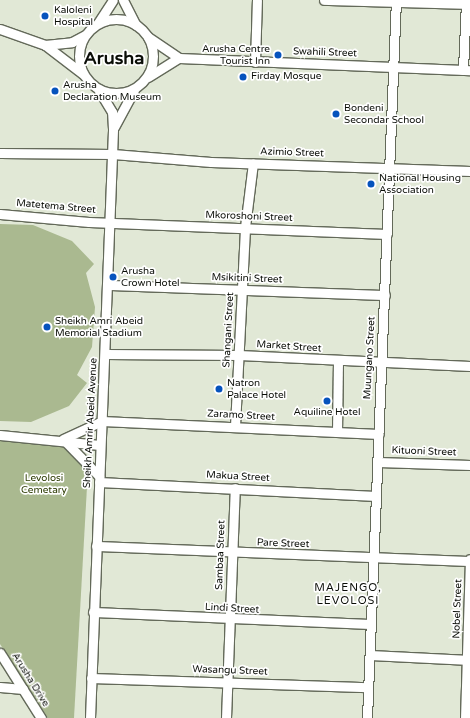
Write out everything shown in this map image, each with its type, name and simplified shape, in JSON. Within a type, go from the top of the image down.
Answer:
[{"type":"street","points":[[45,45],[72,42],[86,35],[97,24],[113,0]]},
{"type":"street","points":[[123,0],[136,25],[148,37],[179,58]]},
{"type":"street","points":[[255,62],[257,0]]},
{"type":"street","points":[[324,0],[466,2],[467,70]]},
{"type":"street","name":"Muungano Street","points":[[367,718],[378,462],[380,362],[385,295],[396,1]]},
{"type":"street","points":[[97,24],[117,19],[136,25]]},
{"type":"street","points":[[0,29],[45,45],[83,74],[98,88],[117,93],[136,88]]},
{"type":"street","points":[[83,74],[79,58],[86,35]]},
{"type":"street","points":[[113,129],[136,88],[144,81],[153,60],[148,37]]},
{"type":"street","name":"Swahili Street","points":[[144,81],[165,64],[179,58],[467,70]]},
{"type":"street","name":"Sheikh Amrir Abeid Avenue","points":[[90,718],[93,612],[100,446],[106,354],[113,154],[112,112],[98,88]]},
{"type":"street","name":"Azimio Street","points":[[0,153],[113,154],[252,163],[470,171]]},
{"type":"street","name":"Shangani Street","points":[[235,426],[245,227],[252,163]]},
{"type":"street","name":"Matetema Street","points":[[0,214],[110,222]]},
{"type":"street","name":"Mkoroshoni Street","points":[[110,222],[387,234]]},
{"type":"street","name":"Msikitini Street","points":[[108,285],[385,295]]},
{"type":"street","name":"Market Street","points":[[106,354],[239,355],[338,361],[470,366]]},
{"type":"street","points":[[337,432],[338,361]]},
{"type":"street","points":[[63,439],[102,421]]},
{"type":"street","name":"Zaramo Street","points":[[102,421],[235,426],[379,434]]},
{"type":"street","points":[[0,435],[63,439],[100,446]]},
{"type":"street","points":[[63,439],[99,479]]},
{"type":"street","name":"Kituoni Street","points":[[378,462],[470,465]]},
{"type":"street","name":"Makua Street","points":[[99,479],[376,496]]},
{"type":"street","name":"Sambaa Street","points":[[226,718],[235,488]]},
{"type":"street","name":"Pare Street","points":[[96,546],[373,559],[470,561]]},
{"type":"street","name":"Nobel Street","points":[[464,718],[468,660],[470,561]]},
{"type":"street","name":"Lindi Street","points":[[93,612],[230,620],[371,624]]},
{"type":"street","name":"Arusha Drive","points":[[1,655],[41,718]]},
{"type":"street","points":[[370,655],[468,660]]},
{"type":"street","name":"Wasangu Street","points":[[91,678],[368,687]]},
{"type":"street","points":[[0,687],[23,689]]},
{"type":"green space","name":"Sheikh Amri Abeid Memorial Stadium","points":[[0,224],[33,225],[72,241],[94,264],[86,273],[95,307],[92,347],[77,375],[87,383],[69,406],[31,422],[0,421]]},
{"type":"green space","name":"Levolosi Cemetary","points":[[0,436],[62,438],[88,469],[74,718],[48,718],[0,644]]},
{"type":"place","name":"Kaloleni Hospital","points":[[45,16]]},
{"type":"place","name":"Arusha Centre Tourist Inn","points":[[278,55]]},
{"type":"place","name":"Firday Mosque","points":[[243,77]]},
{"type":"place","name":"Arusha Declaration Museum","points":[[55,91]]},
{"type":"place","name":"Bondeni Secondar School","points":[[336,114]]},
{"type":"place","name":"National Housing Association","points":[[371,184]]},
{"type":"place","name":"Arusha Crown Hotel","points":[[113,277]]},
{"type":"place","name":"Sheikh Amri Abeid Memorial Stadium","points":[[47,327]]},
{"type":"place","name":"Natron Palace Hotel","points":[[219,389]]},
{"type":"place","name":"Aquiline Hotel","points":[[327,401]]},
{"type":"district","name":"Arusha","points":[[114,58]]},
{"type":"district","name":"MAJENGO, LEVOLOSI","points":[[348,595]]}]
